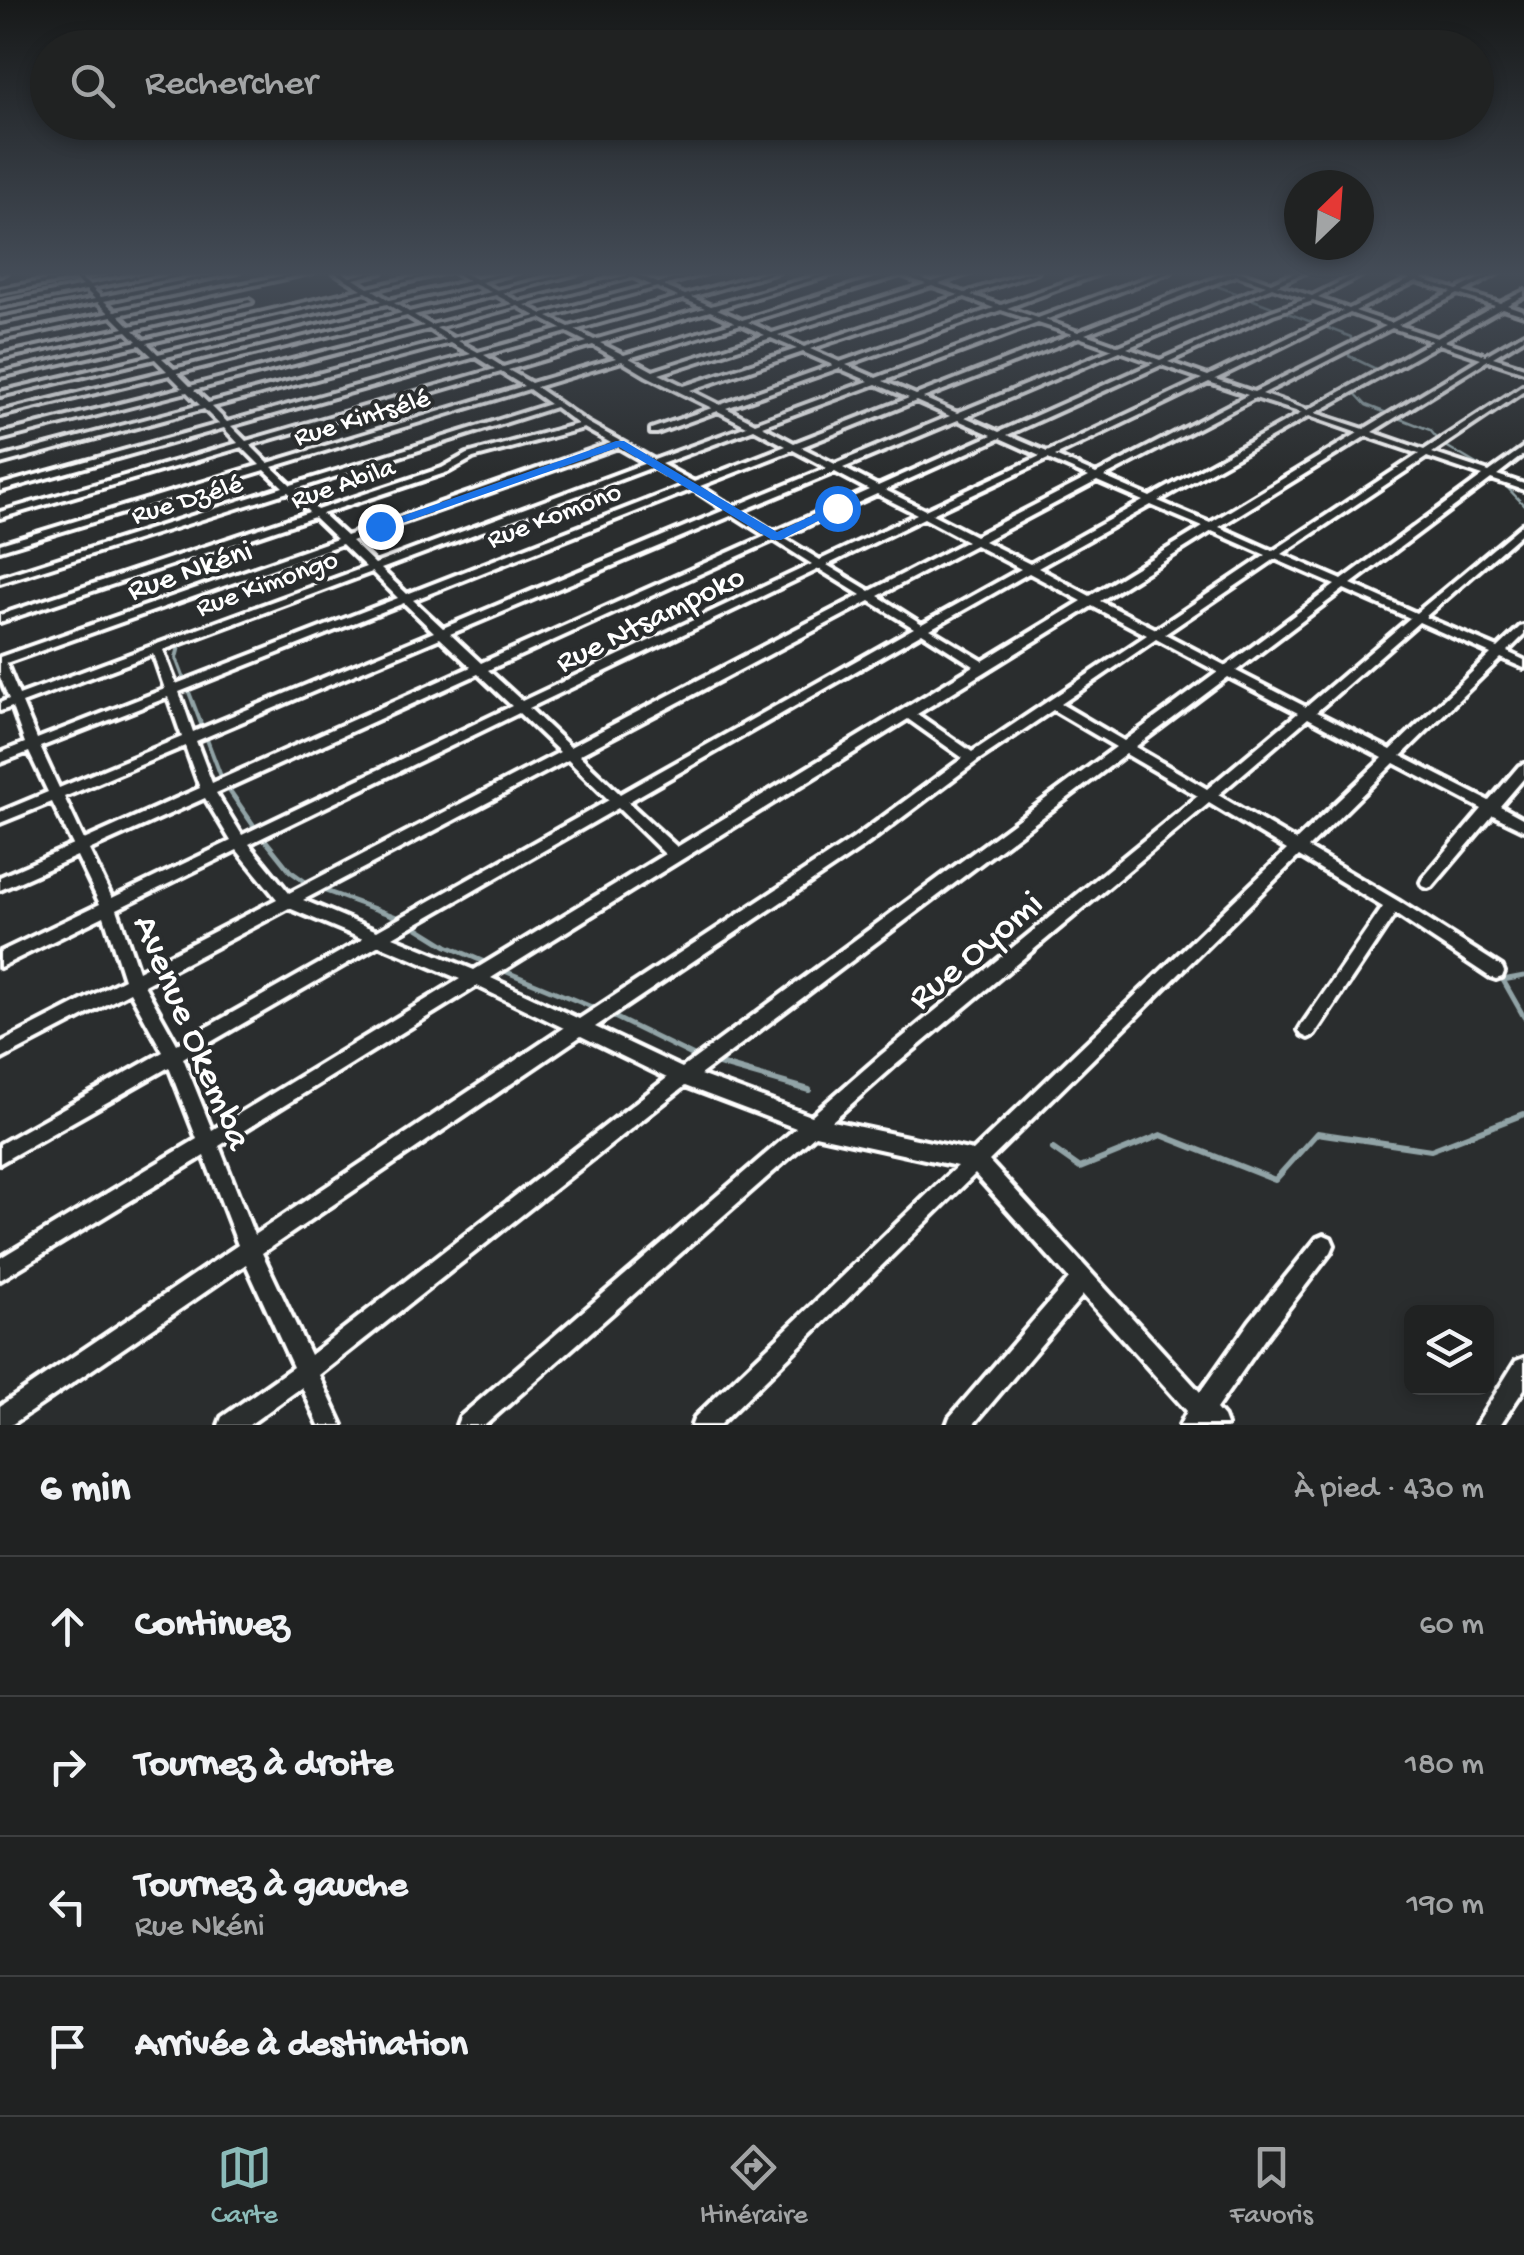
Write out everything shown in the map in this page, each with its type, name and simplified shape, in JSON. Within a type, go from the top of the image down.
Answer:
[{"type":"street","points":[[0,357],[82,338]]},
{"type":"street","points":[[138,338],[267,467],[677,856]]},
{"type":"street","points":[[0,375],[157,338]]},
{"type":"street","points":[[0,394],[233,338]]},
{"type":"street","points":[[0,414],[311,338]]},
{"type":"street","points":[[0,437],[387,338]]},
{"type":"street","points":[[0,461],[460,338]]},
{"type":"street","points":[[0,488],[535,338]]},
{"type":"street","points":[[581,338],[1524,825]]},
{"type":"street","points":[[0,516],[610,338]]},
{"type":"street","name":"Rue Kintsélé","points":[[0,547],[687,338]]},
{"type":"street","points":[[650,374],[762,338]]},
{"type":"street","points":[[776,338],[1051,454],[1524,664]]},
{"type":"street","points":[[684,389],[838,338]]},
{"type":"street","points":[[654,431],[912,338]]},
{"type":"street","name":"Rue Kimongo","points":[[8,704],[991,338]]},
{"type":"street","name":"Rue Komono","points":[[0,758],[1069,338]]},
{"type":"street","points":[[1089,338],[1524,487]]},
{"type":"street","points":[[0,818],[1143,338]]},
{"type":"street","points":[[0,884],[1216,338]]},
{"type":"street","name":"Rue Ntsampoko","points":[[0,960],[341,792],[522,710],[1293,338]]},
{"type":"street","points":[[0,1052],[1364,338]]},
{"type":"street","points":[[1428,338],[1524,370]]},
{"type":"street","points":[[0,1154],[923,628],[1444,338]]},
{"type":"street","points":[[0,1270],[1517,338]]},
{"type":"street","points":[[455,340],[585,425],[732,510],[984,668]]},
{"type":"street","points":[[0,1419],[858,843],[972,758],[1524,387]]},
{"type":"street","name":"Rue Dzélé","points":[[0,580],[557,404]]},
{"type":"street","name":"Rue Abila","points":[[0,619],[445,470],[470,456],[585,425]]},
{"type":"street","name":"Rue Nkéni","points":[[0,662],[620,443]]},
{"type":"street","points":[[230,1425],[304,1372],[683,1077],[1524,450]]},
{"type":"street","name":"Rue Oyomi","points":[[468,1425],[814,1126],[1524,526]]},
{"type":"street","points":[[703,1425],[1524,629]]},
{"type":"street","points":[[157,649],[208,789],[240,844],[286,900],[476,978],[683,1077],[814,1126],[976,1160],[1202,1420],[1258,1329],[1324,1245]]},
{"type":"street","name":"Avenue Okemba","points":[[0,662],[8,704],[109,906],[133,981],[173,1054],[251,1252],[332,1425]]},
{"type":"street","points":[[1054,705],[1394,905],[1496,972]]},
{"type":"street","points":[[909,714],[972,758]]},
{"type":"street","points":[[1428,882],[1524,769]]},
{"type":"street","points":[[1308,1030],[1394,905]]},
{"type":"street","points":[[958,1425],[1081,1281]]},
{"type":"street","points":[[1487,1425],[1524,1369]]},
{"type":"waterway","points":[[1351,338],[1349,356],[1380,371]]},
{"type":"waterway","points":[[1351,389],[1366,405],[1430,430],[1441,443],[1493,474]]},
{"type":"waterway","points":[[1500,480],[1524,505]]},
{"type":"waterway","points":[[180,643],[176,658],[222,779]]},
{"type":"waterway","points":[[227,787],[256,829]]},
{"type":"waterway","points":[[262,836],[290,871],[311,886]]},
{"type":"waterway","points":[[320,889],[405,920]]},
{"type":"waterway","points":[[413,925],[447,946],[489,964]]},
{"type":"waterway","points":[[502,970],[599,1010]]},
{"type":"waterway","points":[[1524,976],[1503,980],[1524,1017]]},
{"type":"waterway","points":[[608,1014],[698,1058]]},
{"type":"waterway","points":[[718,1064],[712,1062],[809,1090]]},
{"type":"waterway","points":[[1053,1149],[1080,1168],[1161,1135],[1275,1180],[1317,1133],[1431,1150],[1524,1114]]},
{"type":"route","points":[[380,526],[620,443],[776,537],[837,508]]}]
